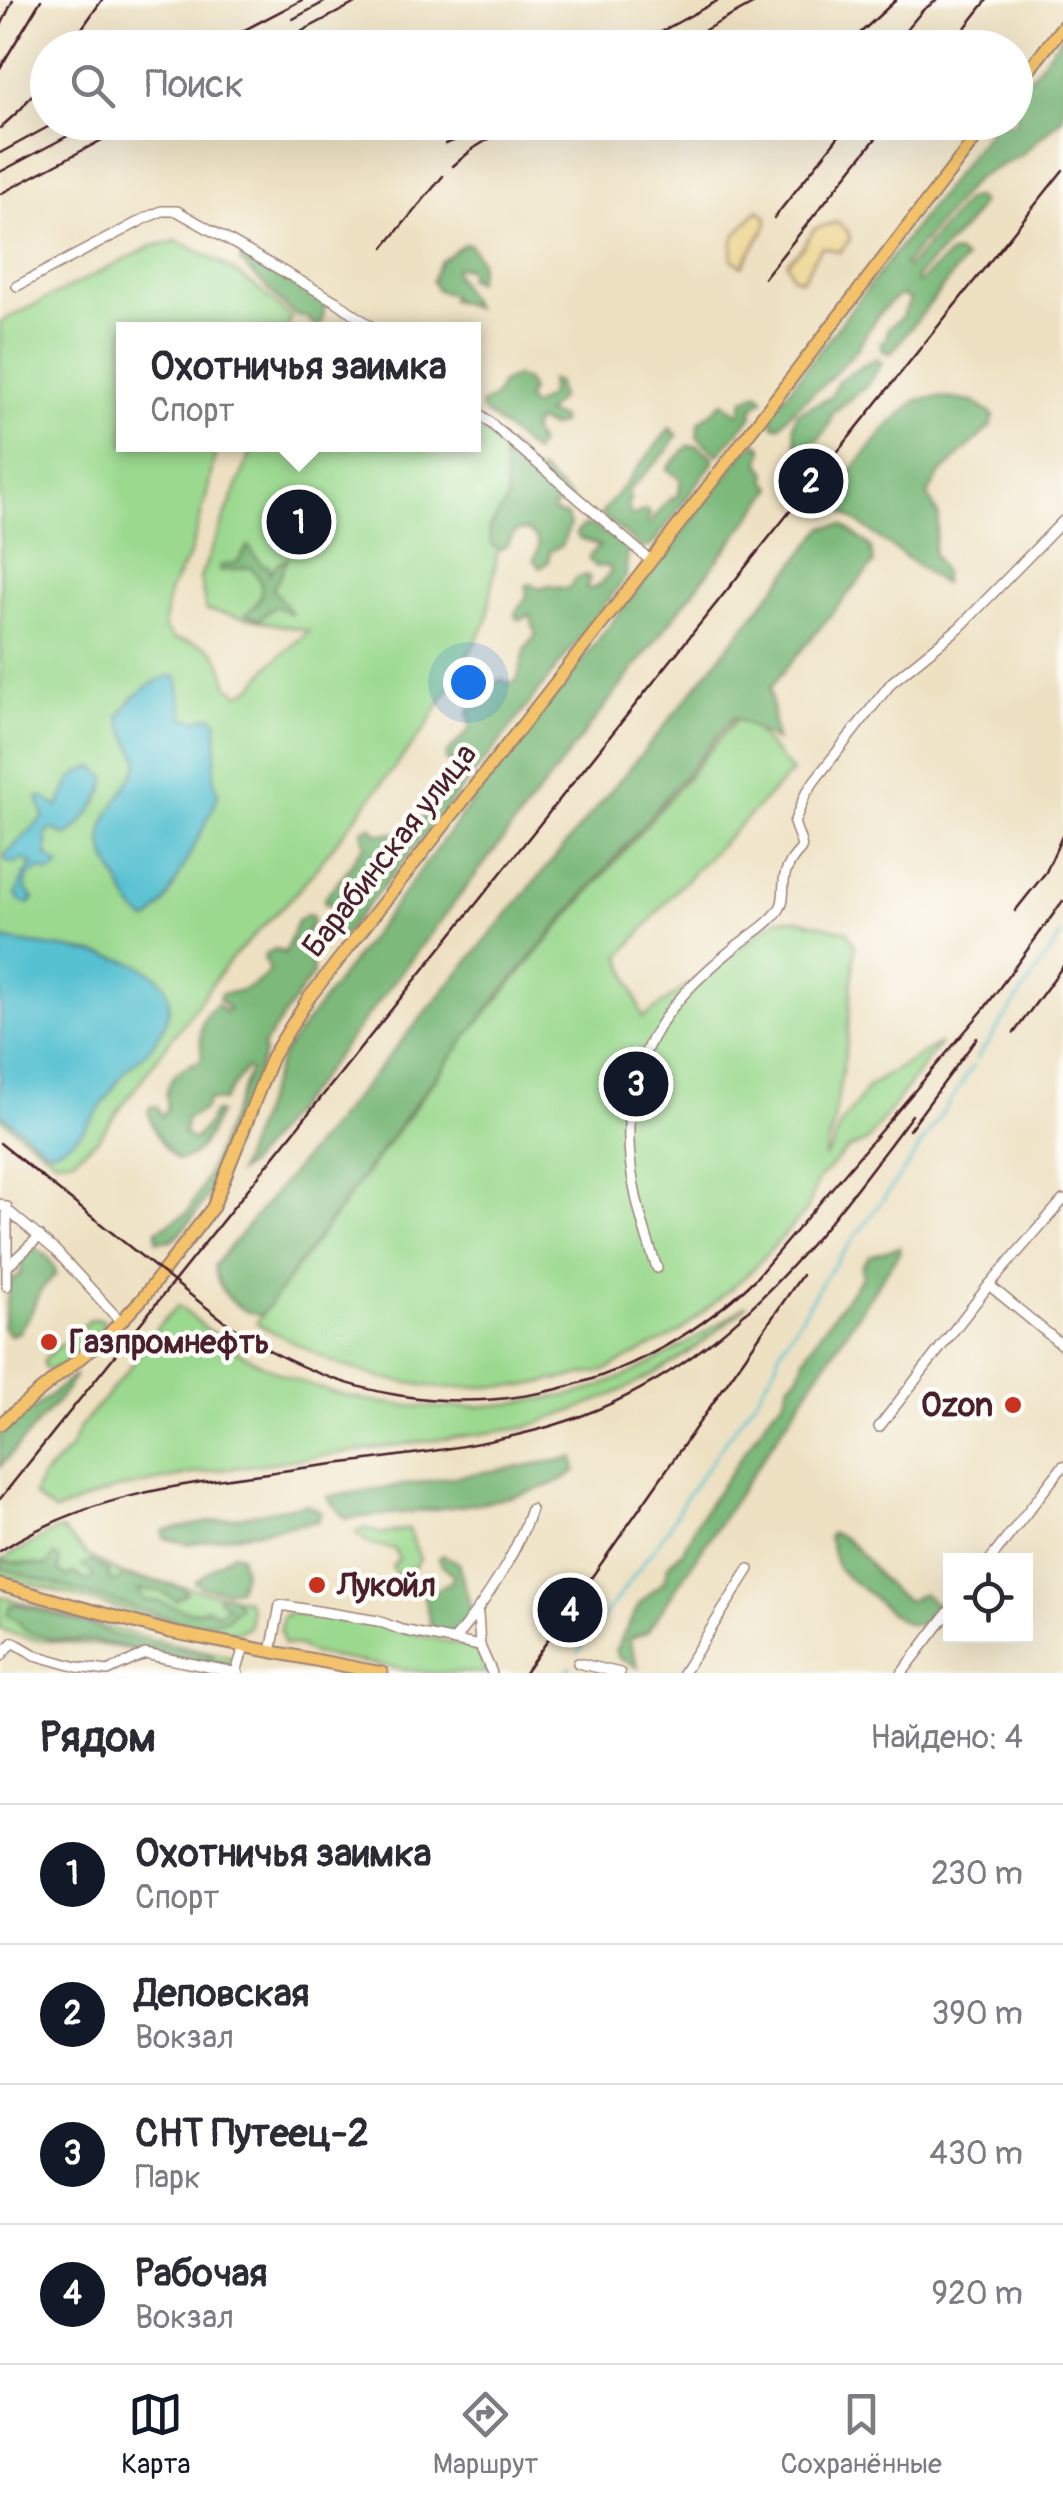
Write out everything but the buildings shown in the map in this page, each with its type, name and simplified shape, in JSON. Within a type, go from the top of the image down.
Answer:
[{"type":"main road","points":[[1033,65],[1063,26]]},
{"type":"main road","name":"Барабинская улица","points":[[0,1424],[69,1370],[121,1322],[213,1207],[272,1057],[308,999],[652,561],[974,140]]},
{"type":"main road","points":[[0,1585],[90,1612],[382,1673]]},
{"type":"street","points":[[17,286],[148,217],[162,211],[177,211],[337,302],[365,322]]},
{"type":"street","points":[[481,414],[652,561]]},
{"type":"street","points":[[657,1268],[642,1225],[628,1149],[628,1125],[646,1050],[684,991],[780,909],[788,867],[804,844],[794,823],[805,795],[892,682],[960,627],[1063,521]]},
{"type":"street","points":[[879,1427],[989,1286],[1063,1200]]},
{"type":"street","points":[[4,1205],[82,1276],[121,1322]]},
{"type":"street","points":[[4,1205],[8,1286]]},
{"type":"street","points":[[9,1265],[40,1236]]},
{"type":"street","points":[[989,1286],[1063,1346]]},
{"type":"street","points":[[995,1553],[1063,1466]]},
{"type":"street","points":[[455,1639],[479,1611],[526,1526],[531,1509]]},
{"type":"street","points":[[683,1673],[749,1569]]},
{"type":"street","points":[[272,1652],[280,1605],[326,1610],[480,1646]]},
{"type":"street","points":[[479,1611],[476,1621],[480,1646],[492,1673]]},
{"type":"street","points":[[902,1673],[943,1619]]},
{"type":"street","points":[[0,1657],[13,1642],[58,1663],[108,1672],[145,1654],[237,1672],[244,1647]]},
{"type":"street","points":[[578,1663],[620,1673]]},
{"type":"green space","points":[[1063,34],[1063,117],[1021,155],[975,179],[904,265],[908,267],[966,200],[976,197],[981,203],[966,226],[916,277],[918,283],[950,254],[957,253],[965,259],[891,353],[883,351],[881,343],[910,300],[901,295],[881,312],[857,349],[833,375],[780,426],[774,426],[771,413],[982,140],[1033,140],[1033,74]]},
{"type":"green space","points":[[177,241],[208,256],[265,294],[291,318],[290,322],[116,322],[116,452],[216,452],[190,554],[169,592],[164,627],[173,639],[211,650],[221,663],[228,686],[240,694],[253,687],[271,664],[309,631],[206,610],[200,578],[251,452],[481,452],[481,427],[518,460],[522,485],[501,527],[487,621],[427,726],[298,891],[229,961],[97,1140],[73,1159],[55,1160],[0,1118],[0,322],[152,246]]},
{"type":"green space","points":[[469,244],[478,257],[476,282],[467,278],[467,268],[456,267],[454,273],[474,307],[451,300],[452,295],[437,290],[432,281],[440,262]]},
{"type":"green space","points":[[244,255],[320,299],[325,303],[322,322],[293,314],[240,261]]},
{"type":"green space","points":[[876,358],[882,363],[866,386],[832,413],[817,441],[802,450],[797,447],[797,413],[831,397],[838,381]]},
{"type":"green space","points":[[516,376],[526,381],[531,390],[526,399],[532,407],[550,395],[550,380],[556,381],[560,397],[546,414],[561,418],[561,424],[551,427],[537,421],[531,429],[539,444],[534,453],[482,410],[481,405],[495,397],[502,383]]},
{"type":"green space","points":[[759,393],[764,399],[753,407],[752,416],[718,455],[697,437],[699,423],[723,402],[737,413],[744,399]]},
{"type":"green space","points":[[939,397],[974,402],[994,416],[991,426],[939,475],[928,495],[939,517],[933,552],[943,572],[943,584],[827,500],[888,426],[917,400]]},
{"type":"green space","points":[[670,428],[677,435],[668,450],[628,491],[627,506],[632,516],[646,510],[650,524],[666,503],[679,494],[681,479],[667,469],[688,446],[698,446],[713,457],[713,462],[653,544],[640,547],[601,514]]},
{"type":"green space","points":[[758,443],[763,448],[760,463],[767,473],[765,480],[773,488],[315,1084],[238,1172],[282,1055],[474,799],[747,449]]},
{"type":"green space","points":[[507,445],[531,472],[541,471],[572,500],[553,507],[553,512],[567,516],[570,526],[561,546],[550,551],[549,561],[540,568],[534,560],[538,542],[525,530],[515,532],[500,550],[491,544],[489,529],[508,500],[502,453]]},
{"type":"green space","points":[[843,525],[870,546],[874,563],[770,688],[776,741],[734,717],[502,992],[423,1093],[261,1316],[236,1305],[224,1292],[214,1266],[658,734],[824,527]]},
{"type":"green space","points":[[583,526],[592,526],[627,546],[626,577],[496,747],[341,938],[336,937],[327,924],[328,914],[358,893],[355,889],[332,904],[324,900],[365,845],[362,830],[371,826],[377,834],[396,833],[399,841],[411,831],[472,756],[470,751],[453,763],[447,761],[446,755],[471,728],[468,713],[471,708],[480,707],[477,697],[489,693],[499,680],[508,684],[517,681],[526,648],[536,635],[530,614],[521,620],[516,618],[515,613],[527,596],[526,586],[568,589],[576,578],[586,575],[590,578],[586,588],[591,589],[611,571],[608,566],[596,567],[589,560],[600,546],[579,538],[576,533]]},
{"type":"green space","points":[[248,546],[262,565],[269,566],[269,574],[278,563],[288,559],[273,589],[292,614],[275,606],[259,620],[246,614],[260,597],[256,574],[251,567],[220,571],[220,566],[238,562]]},
{"type":"green space","points":[[741,714],[792,772],[677,889],[621,956],[643,1018],[778,919],[796,919],[847,931],[855,946],[847,1042],[824,1158],[838,1129],[869,1086],[940,1043],[867,1141],[848,1149],[817,1181],[808,1209],[750,1272],[680,1332],[604,1371],[524,1386],[439,1388],[381,1378],[332,1362],[256,1323],[471,1031]]},
{"type":"green space","points":[[312,916],[313,921],[301,945],[319,935],[322,940],[312,964],[313,974],[263,1046],[264,1054],[238,1128],[205,1201],[172,1240],[157,1241],[157,1230],[187,1213],[202,1187],[250,1070],[246,1068],[223,1101],[208,1100],[205,1109],[186,1119],[184,1134],[193,1140],[214,1112],[219,1113],[203,1144],[185,1159],[177,1160],[167,1149],[155,1132],[148,1111],[151,1106],[157,1107],[162,1116],[171,1080],[202,1057],[201,1027],[206,1015],[217,1004],[225,1012],[229,1009],[219,999],[221,994],[242,990],[261,980],[270,969],[264,959],[266,954],[275,949],[285,953],[297,921]]},
{"type":"green space","points":[[899,1247],[900,1251],[647,1632],[629,1639],[638,1667],[619,1658],[615,1651],[640,1603],[664,1581],[669,1564],[683,1551],[698,1520],[773,1410],[784,1400],[804,1358],[862,1277],[862,1266],[869,1256]]},
{"type":"green space","points":[[31,1248],[47,1257],[56,1274],[39,1293],[20,1332],[10,1335],[3,1327],[10,1281],[21,1274],[21,1258]]},
{"type":"green space","points":[[747,1305],[695,1347],[642,1380],[586,1406],[523,1428],[198,1473],[113,1490],[54,1512],[33,1495],[42,1477],[70,1449],[80,1427],[178,1306],[237,1351],[314,1386],[386,1403],[460,1407],[586,1391],[650,1364]]},
{"type":"green space","points":[[90,1320],[104,1321],[102,1332],[65,1365],[47,1370],[44,1367],[44,1359]]},
{"type":"green space","points":[[76,1374],[67,1390],[0,1467],[0,1429],[31,1411]]},
{"type":"green space","points":[[574,1458],[576,1471],[556,1483],[466,1505],[345,1519],[327,1497]]},
{"type":"green space","points":[[306,1504],[321,1511],[318,1521],[188,1544],[164,1538],[163,1531]]},
{"type":"green space","points":[[365,1528],[383,1534],[409,1529],[420,1559],[406,1578],[398,1578],[392,1567],[399,1559],[394,1549],[368,1543],[356,1533]]},
{"type":"green space","points":[[62,1530],[86,1554],[121,1574],[247,1600],[251,1610],[249,1627],[235,1633],[193,1626],[0,1575],[0,1561]]},
{"type":"green space","points":[[831,1533],[851,1544],[897,1594],[909,1601],[923,1593],[937,1605],[930,1617],[922,1624],[904,1622],[849,1579],[836,1564],[828,1538]]},
{"type":"green space","points":[[233,1553],[240,1555],[244,1572],[238,1589],[215,1589],[194,1582]]},
{"type":"green space","points":[[54,1555],[60,1559],[58,1570],[66,1577],[75,1573],[83,1580],[93,1579],[92,1572],[82,1566],[91,1561],[109,1572],[114,1583],[125,1576],[178,1586],[187,1592],[176,1600],[159,1591],[138,1589],[145,1601],[192,1611],[208,1608],[217,1613],[228,1606],[218,1597],[225,1594],[239,1606],[227,1619],[193,1625],[0,1568],[3,1561],[47,1566]]},
{"type":"green space","points":[[443,1555],[458,1563],[472,1612],[452,1633],[432,1631],[424,1596],[452,1581],[453,1574],[441,1564],[439,1558]]},
{"type":"green space","points":[[0,1596],[99,1626],[231,1657],[235,1663],[227,1667],[117,1647],[24,1637],[0,1628]]},
{"type":"green space","points":[[10,1605],[97,1627],[111,1635],[214,1659],[212,1663],[91,1640],[55,1640],[25,1631],[7,1615]]},
{"type":"green space","points":[[293,1612],[378,1625],[478,1649],[487,1673],[428,1673],[313,1654],[284,1644],[280,1630],[283,1616]]},
{"type":"sand","points":[[758,210],[767,217],[766,227],[742,266],[732,259],[733,241]]},
{"type":"sand","points":[[836,222],[848,231],[850,239],[840,252],[823,247],[801,280],[792,276],[787,262],[814,229]]},
{"type":"water","points":[[169,676],[177,677],[184,718],[212,716],[218,721],[214,779],[218,794],[166,901],[149,921],[128,901],[102,840],[106,820],[139,761],[119,716],[141,692]]},
{"type":"water","points":[[94,767],[106,777],[98,801],[67,836],[53,829],[47,832],[47,856],[60,866],[50,873],[41,869],[27,877],[26,890],[34,899],[29,904],[21,902],[16,895],[33,864],[23,859],[18,863],[7,862],[4,856],[44,817],[38,798],[42,796],[58,807],[73,778]]},
{"type":"water","points":[[0,938],[131,962],[161,981],[169,1000],[166,1021],[149,1049],[125,1071],[83,1130],[73,1140],[48,1151],[0,1113]]},
{"type":"waterway","points":[[976,1060],[1063,933]]},
{"type":"waterway","points":[[578,1652],[668,1529],[687,1495],[761,1391],[779,1352],[826,1276],[906,1168],[973,1066]]},
{"type":"waterway","points":[[566,1673],[570,1667]]},
{"type":"railway","points":[[0,28],[13,0]]},
{"type":"railway","points":[[0,68],[41,0]]},
{"type":"railway","points":[[81,30],[102,0]]},
{"type":"railway","points":[[244,30],[302,0]]},
{"type":"railway","points":[[293,19],[328,0]]},
{"type":"railway","points":[[304,30],[361,0]]},
{"type":"railway","points":[[664,30],[719,0]]},
{"type":"railway","points":[[705,30],[760,0]]},
{"type":"railway","points":[[864,30],[896,0]]},
{"type":"railway","points":[[906,30],[937,0]]},
{"type":"railway","points":[[963,30],[987,0]]},
{"type":"railway","points":[[0,128],[30,97]]},
{"type":"railway","points":[[0,153],[30,137]]},
{"type":"railway","points":[[0,172],[60,140]]},
{"type":"railway","points":[[0,194],[102,140]]},
{"type":"railway","points":[[445,144],[456,140]]},
{"type":"railway","points":[[453,166],[487,140]]},
{"type":"railway","points":[[774,218],[836,140]]},
{"type":"railway","points":[[764,278],[875,140]]},
{"type":"railway","points":[[0,1499],[1063,170]]},
{"type":"railway","points":[[384,247],[443,176]]},
{"type":"railway","points":[[1015,911],[1046,872],[1063,834]]},
{"type":"railway","points":[[0,1143],[200,1303],[271,1351],[333,1379],[397,1395],[461,1401],[525,1396],[587,1381],[647,1356],[703,1322],[755,1279],[984,1009],[1063,901]]},
{"type":"railway","points":[[1014,1033],[1063,966]]},
{"type":"railway","points":[[909,1130],[977,1038]]},
{"type":"railway","points":[[0,1551],[66,1517],[136,1495],[208,1481],[474,1444],[537,1430],[599,1409],[655,1380],[706,1346],[752,1307],[835,1216],[912,1115]]},
{"type":"railway","points":[[525,1673],[802,1275]]},
{"type":"place","name":"Деповская","points":[[811,481]]},
{"type":"place","name":"Охотничья заимка","points":[[299,522]]},
{"type":"place","name":"СНТ Путеец-2","points":[[636,1084]]},
{"type":"place","name":"Газпромнефть","points":[[49,1342]]},
{"type":"place","name":"Ozon","points":[[1013,1405]]},
{"type":"place","name":"Лукойл","points":[[317,1585]]},
{"type":"place","name":"Рабочая","points":[[570,1610]]}]
